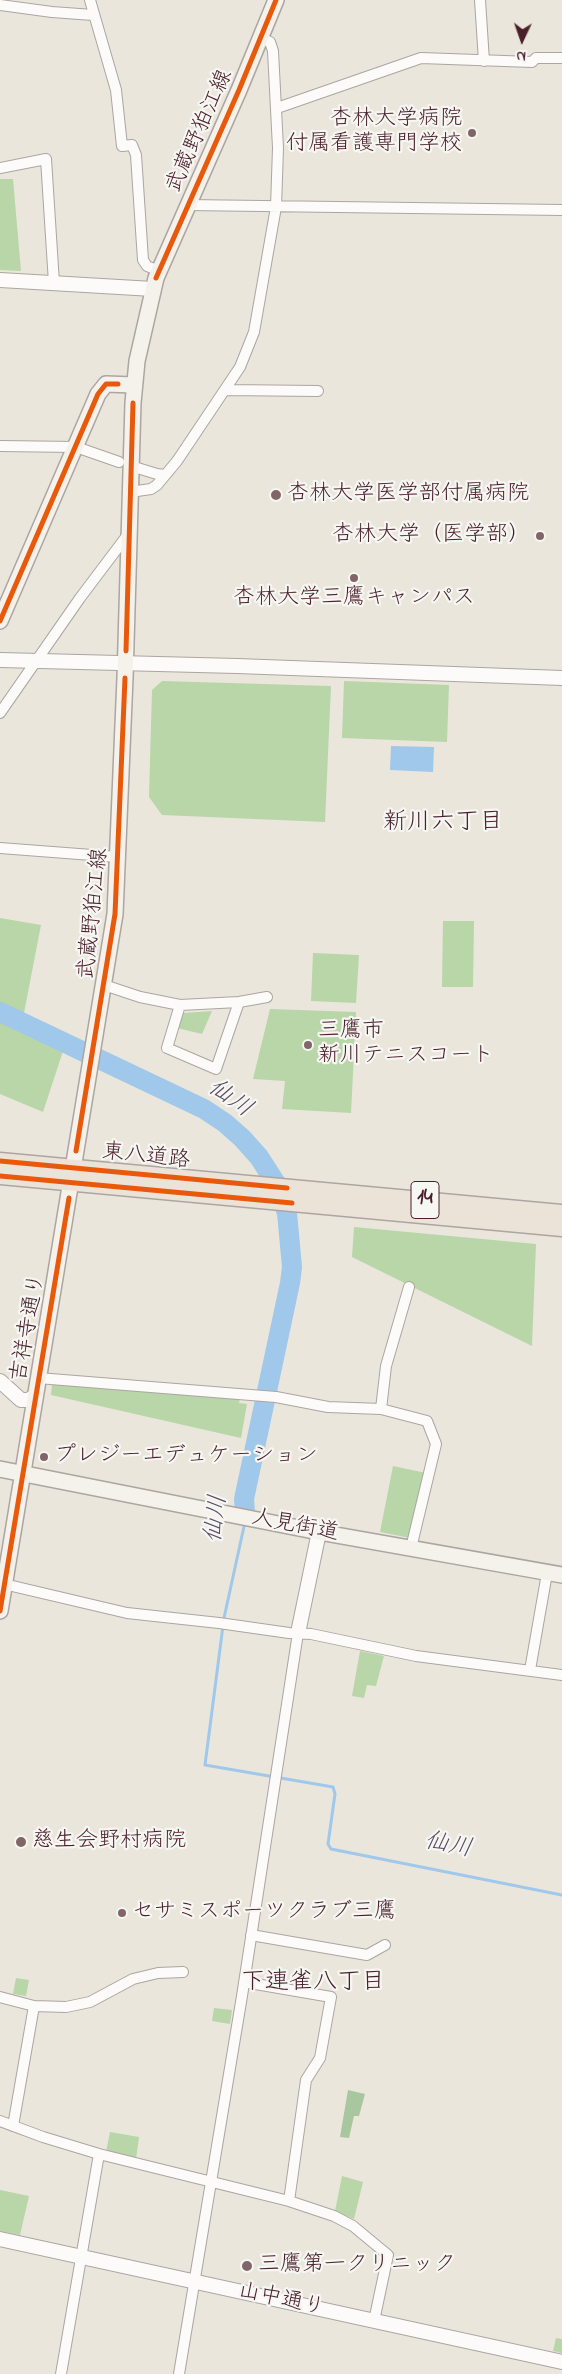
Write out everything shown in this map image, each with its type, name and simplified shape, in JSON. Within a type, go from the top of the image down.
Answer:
[{"type":"main road","name":"武蔵野狛江線","points":[[72,1175],[115,914],[130,492],[125,464],[141,338],[159,271],[276,0]]},
{"type":"main road","points":[[0,620],[98,394],[106,384],[134,385]]},
{"type":"main road","name":"東八道路","points":[[0,1161],[72,1175],[267,1200],[290,1195]]},
{"type":"main road","name":"東八道路","points":[[0,1176],[72,1175],[259,1185],[290,1195]]},
{"type":"main road","name":"吉祥寺通り","points":[[0,1611],[2,1583],[35,1396],[44,1379],[72,1175]]},
{"type":"main road","name":"14","points":[[290,1195],[562,1214]]},
{"type":"main road","name":"14","points":[[290,1195],[562,1228]]},
{"type":"main road","name":"人見街道","points":[[0,1469],[319,1532],[562,1575]]},
{"type":"street","points":[[90,0],[116,90],[122,146],[132,145],[136,156],[143,260],[147,266],[159,271]]},
{"type":"street","points":[[480,0],[484,61]]},
{"type":"street","points":[[0,5],[93,15]]},
{"type":"street","points":[[130,492],[151,489],[157,485],[187,449],[240,367],[254,332],[276,207],[277,108],[273,51],[270,42],[260,38]]},
{"type":"street","points":[[277,108],[421,58],[532,62],[536,58],[562,58]]},
{"type":"street","points":[[0,168],[46,159],[54,283]]},
{"type":"street","points":[[187,205],[562,210]]},
{"type":"street","points":[[0,280],[153,289]]},
{"type":"street","points":[[226,390],[318,391]]},
{"type":"street","points":[[0,446],[76,447],[157,474],[165,475],[168,472]]},
{"type":"street","points":[[0,713],[35,661],[129,533]]},
{"type":"street","points":[[0,660],[562,678]]},
{"type":"street","points":[[0,848],[118,857]]},
{"type":"street","points":[[104,985],[140,997],[180,1005],[239,1002],[267,997]]},
{"type":"street","points":[[180,1005],[167,1048],[216,1069],[239,1002]]},
{"type":"street","points":[[381,1409],[386,1366],[409,1287]]},
{"type":"street","points":[[44,1379],[276,1397],[328,1407],[381,1409],[427,1421],[436,1444],[411,1548]]},
{"type":"street","points":[[0,1381],[21,1400],[28,1400],[35,1396]]},
{"type":"street","points":[[179,2374],[244,1982],[298,1633],[319,1532]]},
{"type":"street","points":[[530,1670],[546,1579]]},
{"type":"street","points":[[2,1583],[127,1613],[298,1633],[416,1656],[562,1675]]},
{"type":"street","points":[[251,1935],[367,1955],[385,1945]]},
{"type":"street","points":[[0,1997],[34,2006],[66,2007],[90,2002],[133,1979],[158,1973],[183,1972]]},
{"type":"street","points":[[244,1982],[331,1997],[320,2058],[306,2080],[290,2201]]},
{"type":"street","points":[[12,2126],[34,2006]]},
{"type":"street","points":[[0,2121],[99,2154],[212,2180],[290,2201],[334,2216],[352,2226],[388,2255],[374,2321]]},
{"type":"street","points":[[61,2374],[99,2154]]},
{"type":"street","name":"山中通り","points":[[0,2240],[562,2362]]},
{"type":"green space","points":[[0,179],[13,179],[21,271],[0,270]]},
{"type":"green space","points":[[162,681],[331,686],[325,822],[162,815],[149,797],[152,690]]},
{"type":"green space","points":[[344,681],[449,685],[447,742],[342,738]]},
{"type":"green space","points":[[0,918],[41,925],[24,1013],[68,1036],[43,1112],[0,1094]]},
{"type":"green space","points":[[443,921],[474,921],[473,987],[442,987]]},
{"type":"green space","points":[[313,953],[359,955],[356,1003],[311,1001]]},
{"type":"green space","name":"三鷹市 新川テニスコート","points":[[270,1009],[356,1012],[351,1113],[282,1109],[285,1081],[253,1079]]},
{"type":"green space","points":[[212,1011],[202,1034],[177,1028],[183,1013]]},
{"type":"green space","points":[[354,1227],[536,1244],[532,1346],[352,1257]]},
{"type":"green space","points":[[52,1383],[240,1398],[239,1403],[247,1404],[241,1438],[51,1395]]},
{"type":"green space","points":[[393,1466],[426,1473],[410,1538],[380,1532]]},
{"type":"green space","points":[[360,1651],[384,1656],[376,1686],[367,1685],[364,1698],[352,1696]]},
{"type":"green space","points":[[16,1978],[29,1980],[26,1996],[13,1994]]},
{"type":"green space","points":[[214,2008],[232,2010],[230,2024],[212,2021]]},
{"type":"green space","points":[[348,2090],[365,2094],[359,2116],[354,2116],[349,2138],[340,2137]]},
{"type":"green space","points":[[110,2132],[139,2137],[136,2159],[106,2152]]},
{"type":"green space","points":[[342,2176],[363,2182],[354,2219],[335,2211]]},
{"type":"green space","points":[[0,2190],[29,2196],[20,2235],[0,2231]]},
{"type":"green space","points":[[556,2338],[562,2339],[562,2353],[553,2351]]},
{"type":"water","points":[[391,746],[434,747],[433,772],[390,770]]},
{"type":"waterway","name":"仙川","points":[[0,1012],[204,1109],[225,1123],[242,1138],[259,1157],[277,1185],[287,1213],[292,1267],[244,1499],[245,1513]]},
{"type":"waterway","name":"仙川","points":[[245,1522],[224,1618],[205,1765],[333,1787],[335,1794],[328,1844],[331,1849],[562,1895]]},
{"type":"cycle path","points":[[156,278],[239,90],[276,0]]},
{"type":"cycle path","points":[[0,621],[98,394],[106,384],[118,384]]},
{"type":"cycle path","points":[[126,651],[133,403]]},
{"type":"cycle path","points":[[76,1151],[115,914],[125,678]]},
{"type":"cycle path","points":[[0,1161],[287,1188]]},
{"type":"cycle path","points":[[0,1176],[292,1203]]},
{"type":"cycle path","points":[[0,1611],[69,1198]]},
{"type":"place","name":"杏林大学病院 付属看護専門学校","points":[[472,133]]},
{"type":"place","name":"杏林大学医学部付属病院","points":[[276,495]]},
{"type":"place","name":"杏林大学（医学部）","points":[[540,536]]},
{"type":"place","name":"杏林大学三鷹キャンパス","points":[[354,578]]},
{"type":"place","name":"三鷹市 新川テニスコート","points":[[308,1045]]},
{"type":"place","name":"プレジーエデュケーション","points":[[44,1457]]},
{"type":"place","name":"慈生会野村病院","points":[[21,1842]]},
{"type":"place","name":"セサミスポーツクラブ三鷹","points":[[122,1913]]},
{"type":"place","name":"三鷹第一クリニック","points":[[247,2266]]},
{"type":"district","name":"新川六丁目","points":[[443,824]]},
{"type":"district","name":"下連雀八丁目","points":[[313,1984]]}]
